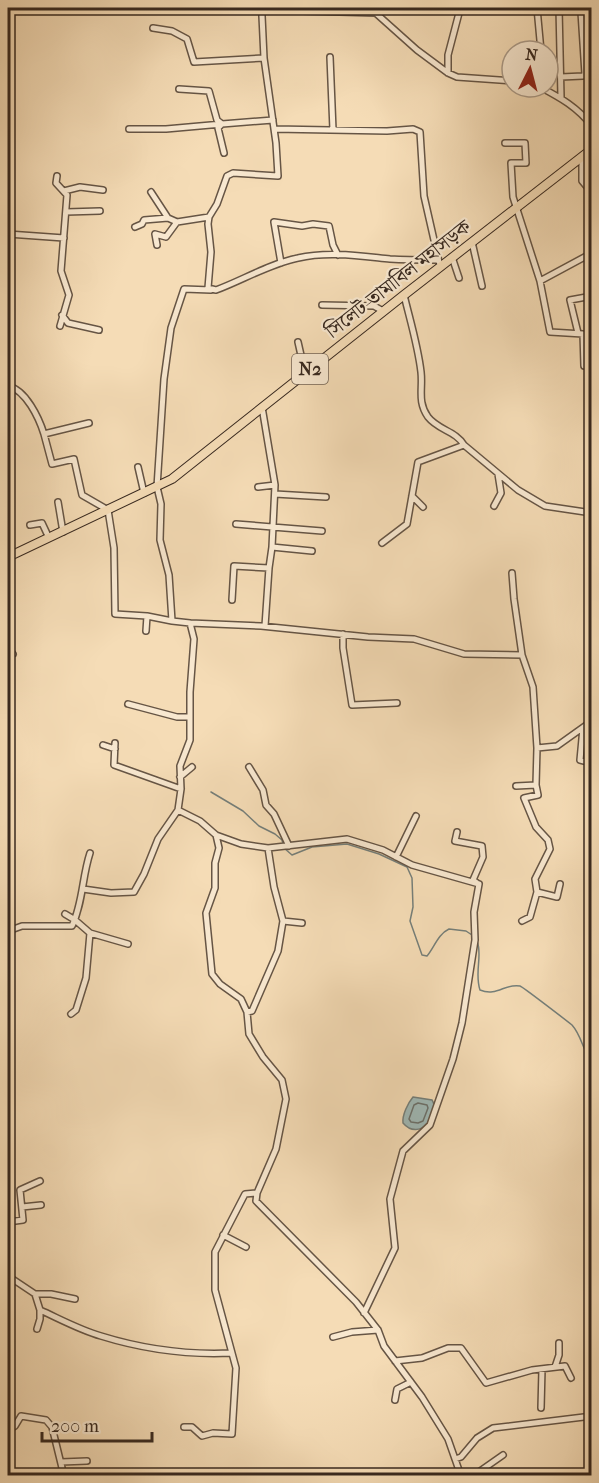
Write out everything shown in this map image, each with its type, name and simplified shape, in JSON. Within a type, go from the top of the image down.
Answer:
[{"type":"highway","name":"সিলেট-তামাবিল মহাসড়ক","points":[[8,557],[172,479],[404,294],[439,262],[452,257],[591,149]]},
{"type":"street","points":[[369,8],[417,50],[448,73],[457,77],[500,80]]},
{"type":"street","points":[[448,73],[447,60],[459,8]]},
{"type":"street","points":[[537,8],[540,39]]},
{"type":"street","points":[[559,8],[561,97],[575,108],[591,126]]},
{"type":"street","points":[[211,290],[208,288],[211,252],[208,224],[227,176],[229,174],[278,176],[264,58],[262,13],[266,10],[376,14]]},
{"type":"street","points":[[561,77],[585,74],[581,12]]},
{"type":"street","points":[[153,28],[172,31],[187,39],[194,62],[264,58]]},
{"type":"street","points":[[330,57],[333,130]]},
{"type":"street","points":[[214,62],[214,69]]},
{"type":"street","points":[[179,89],[209,91],[216,120],[222,124]]},
{"type":"street","points":[[129,129],[166,129],[273,120]]},
{"type":"street","points":[[222,124],[218,128],[224,153]]},
{"type":"street","points":[[172,621],[169,575],[160,540],[161,504],[157,487],[164,379],[171,328],[184,289],[211,290],[227,286],[249,278],[255,272],[313,255],[439,262],[423,196],[420,132],[413,129],[274,129]]},
{"type":"street","points":[[505,143],[525,143],[526,163],[511,163],[513,197],[540,281],[550,333],[583,334],[584,366]]},
{"type":"street","points":[[582,157],[582,181],[591,193]]},
{"type":"street","points":[[57,176],[56,183],[67,195],[61,271],[69,295],[60,326]]},
{"type":"street","points":[[64,191],[80,187],[103,190]]},
{"type":"street","points":[[151,192],[168,218]]},
{"type":"street","points":[[66,212],[100,211]]},
{"type":"street","points":[[135,227],[142,224],[144,220],[168,218],[177,222],[209,217]]},
{"type":"street","points":[[157,245],[154,234],[166,237],[177,222]]},
{"type":"street","points":[[281,263],[274,222],[302,226],[313,224],[329,226],[333,245],[338,255]]},
{"type":"street","points":[[8,234],[64,238]]},
{"type":"street","points":[[472,242],[482,286]]},
{"type":"street","points":[[540,281],[591,253]]},
{"type":"street","points":[[452,257],[459,278]]},
{"type":"street","points":[[404,294],[421,374],[420,400],[428,417],[438,426],[459,437],[464,445],[518,490],[545,506],[591,513]]},
{"type":"street","points":[[578,333],[570,300],[591,296]]},
{"type":"street","points":[[322,305],[374,306],[383,311]]},
{"type":"street","points":[[63,315],[68,323],[99,330]]},
{"type":"street","points":[[298,342],[305,373]]},
{"type":"street","points":[[8,386],[14,388],[37,412],[52,464],[74,459],[82,495],[108,510],[114,548],[115,614],[147,616],[190,624],[265,626],[414,639],[464,654],[522,655]]},
{"type":"street","points":[[262,407],[275,485],[265,626]]},
{"type":"street","points":[[45,434],[89,423]]},
{"type":"street","points":[[382,543],[407,524],[418,462],[464,445]]},
{"type":"street","points":[[138,467],[144,493]]},
{"type":"street","points":[[494,506],[501,493],[498,474]]},
{"type":"street","points":[[258,487],[275,485]]},
{"type":"street","points":[[275,494],[326,497]]},
{"type":"street","points":[[412,496],[423,507]]},
{"type":"street","points":[[58,502],[63,532]]},
{"type":"street","points":[[30,525],[42,523],[49,538]]},
{"type":"street","points":[[236,524],[322,531]]},
{"type":"street","points":[[272,547],[312,551]]},
{"type":"street","points":[[232,600],[234,566],[269,568]]},
{"type":"street","points":[[512,573],[513,599],[522,655],[533,687],[537,748],[538,795],[525,798],[536,826],[548,840],[550,849],[536,879],[537,892],[530,916],[522,921]]},
{"type":"street","points":[[146,630],[147,616]]},
{"type":"street","points":[[83,889],[111,893],[134,892],[158,839],[178,810],[181,789],[180,766],[190,740],[194,639],[190,624]]},
{"type":"street","points":[[343,634],[352,705],[397,703]]},
{"type":"street","points":[[591,702],[591,709]]},
{"type":"street","points":[[128,704],[177,717],[190,717]]},
{"type":"street","points":[[537,748],[557,746],[591,721]]},
{"type":"street","points":[[583,728],[580,760],[591,763]]},
{"type":"street","points":[[103,745],[115,746],[111,767],[181,789]]},
{"type":"street","points":[[180,777],[192,766]]},
{"type":"street","points":[[249,767],[263,790],[266,805],[274,814],[289,846]]},
{"type":"street","points":[[516,786],[536,785]]},
{"type":"street","points":[[178,810],[200,820],[216,835],[241,844],[268,848],[347,839],[383,850],[412,865],[479,884]]},
{"type":"street","points":[[396,856],[416,816]]},
{"type":"street","points":[[457,832],[455,841],[482,846],[483,857],[473,879],[479,884]]},
{"type":"street","points":[[216,835],[219,848],[215,863],[214,888],[206,913],[212,974],[220,984],[241,999],[247,1012],[249,1034],[263,1057],[282,1080],[286,1099],[276,1149],[257,1192],[256,1201],[378,1330],[384,1346],[411,1382],[448,1439],[461,1476]]},
{"type":"street","points":[[247,1012],[252,1011],[278,951],[283,921],[274,888],[268,848]]},
{"type":"street","points":[[8,931],[22,926],[72,926],[83,889],[90,853]]},
{"type":"street","points":[[364,1314],[395,1248],[390,1199],[403,1151],[430,1125],[453,1059],[462,1023],[475,940],[474,912],[479,884]]},
{"type":"street","points":[[537,892],[557,897],[560,884]]},
{"type":"street","points":[[64,914],[90,933],[128,944]]},
{"type":"street","points":[[283,921],[302,923]]},
{"type":"street","points":[[71,1014],[76,1010],[86,978],[90,933]]},
{"type":"street","points":[[8,1222],[23,1220],[20,1190],[40,1181]]},
{"type":"street","points":[[184,1427],[192,1428],[201,1436],[213,1433],[232,1434],[236,1368],[215,1290],[215,1252],[245,1194],[257,1192]]},
{"type":"street","points":[[22,1207],[40,1205]]},
{"type":"street","points":[[223,1235],[246,1247]]},
{"type":"street","points":[[8,1276],[34,1294],[51,1294],[75,1299]]},
{"type":"street","points":[[34,1294],[40,1310],[37,1329]]},
{"type":"street","points":[[40,1310],[100,1336],[154,1348],[204,1354],[231,1353]]},
{"type":"street","points":[[333,1337],[352,1332],[378,1330]]},
{"type":"street","points":[[555,1367],[559,1355],[559,1343]]},
{"type":"street","points":[[395,1361],[422,1358],[448,1348],[461,1348],[486,1383],[542,1369],[565,1366],[571,1378]]},
{"type":"street","points":[[541,1408],[542,1369]]},
{"type":"street","points":[[395,1400],[397,1389],[411,1382]]},
{"type":"street","points":[[8,1430],[15,1426],[21,1416],[46,1420],[52,1427],[64,1476]]},
{"type":"street","points":[[455,1459],[461,1457],[477,1438],[493,1428],[591,1416]]},
{"type":"street","points":[[473,1476],[503,1455]]},
{"type":"street","points":[[61,1462],[87,1461]]},
{"type":"water","points":[[413,1097],[432,1100],[434,1106],[431,1119],[422,1128],[416,1130],[403,1123],[403,1116]]},
{"type":"waterway","points":[[211,792],[243,811],[259,826],[275,834],[283,844]]},
{"type":"waterway","points":[[284,848],[292,855],[312,847],[347,844],[379,854],[407,867],[412,878],[413,907],[410,921],[422,955],[427,956],[439,938],[449,929],[466,931],[472,935]]},
{"type":"waterway","points":[[477,941],[480,990],[491,992],[510,986],[520,986],[572,1025],[592,1062]]}]
